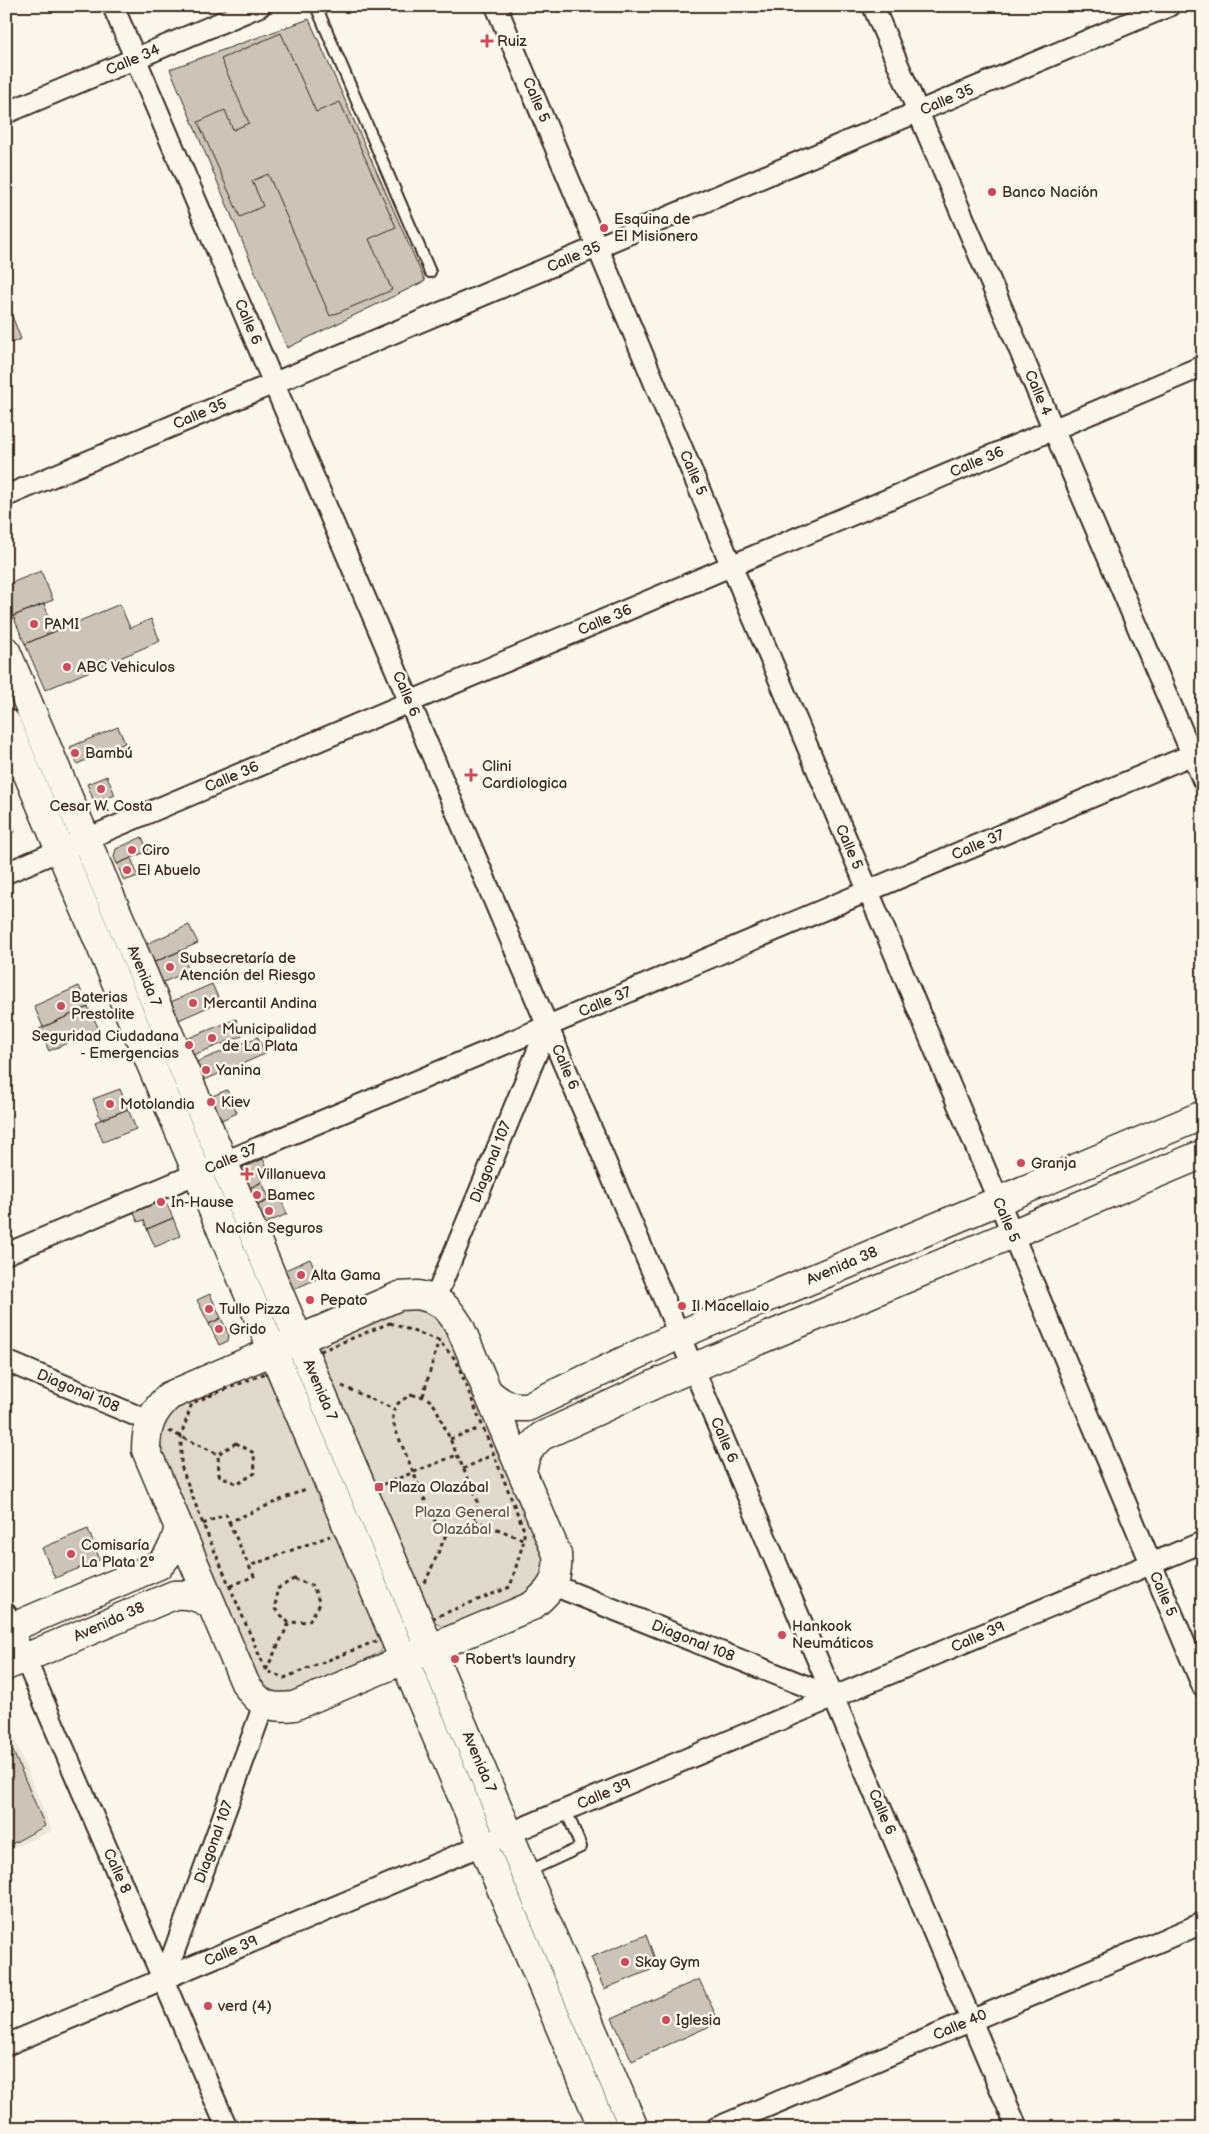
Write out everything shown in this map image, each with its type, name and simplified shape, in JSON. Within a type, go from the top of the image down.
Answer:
[{"type":"main road","name":"Avenida 7","points":[[6,651],[634,2128]]},
{"type":"main road","name":"Avenida 7","points":[[6,723],[196,1174],[603,2128]]},
{"type":"main road","name":"Avenida 38","points":[[487,1391],[500,1402],[513,1408],[527,1407],[679,1335],[1203,1115]]},
{"type":"main road","points":[[522,1471],[524,1458],[531,1446],[542,1436],[693,1368],[1203,1154]]},
{"type":"main road","points":[[418,1295],[443,1305],[460,1327],[557,1554],[558,1569],[553,1585],[532,1606],[294,1706],[278,1708],[258,1699],[245,1683],[222,1596],[191,1526],[146,1450],[149,1421],[158,1406],[169,1396],[399,1296],[418,1295]]},
{"type":"main road","points":[[8,1624],[159,1565],[191,1526]]},
{"type":"main road","name":"Avenida 38","points":[[15,1662],[174,1595],[222,1596]]},
{"type":"street","name":"Calle 6","points":[[113,6],[1017,2128]]},
{"type":"street","name":"Calle 34","points":[[6,113],[260,6]]},
{"type":"street","name":"Calle 5","points":[[496,6],[1203,1687]]},
{"type":"street","name":"Calle 4","points":[[873,6],[1054,429],[1197,752],[1203,780]]},
{"type":"street","name":"Calle 35","points":[[6,496],[1169,6]]},
{"type":"street","name":"Calle 36","points":[[6,873],[1203,366]]},
{"type":"street","name":"Calle 37","points":[[6,1254],[1197,752]]},
{"type":"street","name":"Diagonal 107","points":[[443,1305],[548,1026]]},
{"type":"street","name":"Diagonal 108","points":[[6,1361],[149,1421]]},
{"type":"street","name":"Calle 39","points":[[6,2045],[1203,1542]]},
{"type":"street","name":"Diagonal 108","points":[[553,1585],[834,1697]]},
{"type":"street","name":"Calle 8","points":[[8,1624],[15,1662],[164,1979],[228,2128]]},
{"type":"street","name":"Diagonal 107","points":[[164,1979],[258,1699]]},
{"type":"street","name":"Calle 40","points":[[716,2128],[1203,1923]]},
{"type":"lane","points":[[316,6],[430,272]]},
{"type":"lane","points":[[526,1873],[581,1847],[566,1810]]},
{"type":"path","points":[[423,1396],[438,1340],[443,1305]]},
{"type":"path","points":[[341,1386],[394,1409]]},
{"type":"path","points":[[412,1395],[423,1396],[431,1400],[436,1408],[476,1500],[478,1510],[474,1520],[462,1530],[448,1530],[439,1526],[432,1517],[392,1420],[394,1409],[401,1400],[412,1395]]},
{"type":"path","points":[[149,1421],[218,1454]]},
{"type":"path","points":[[450,1439],[483,1427]]},
{"type":"path","points":[[236,1443],[254,1453],[255,1473],[237,1484],[219,1475],[218,1454],[236,1443]]},
{"type":"path","points":[[463,1469],[494,1454]]},
{"type":"path","points":[[383,1485],[457,1455]]},
{"type":"path","points":[[229,1522],[313,1486]]},
{"type":"path","points":[[191,1526],[226,1514],[254,1576],[222,1596]]},
{"type":"path","points":[[474,1520],[557,1554]]},
{"type":"path","points":[[425,1584],[448,1530]]},
{"type":"path","points":[[249,1566],[333,1535]]},
{"type":"path","points":[[294,1579],[313,1586],[320,1604],[309,1621],[289,1623],[275,1609],[277,1589],[294,1579]]},
{"type":"path","points":[[258,1699],[289,1623]]},
{"type":"shaded area","points":[[6,1718],[52,1831],[6,1851]]},
{"type":"green space","name":"Plaza General Olazábal","points":[[406,1299],[449,1316],[550,1553],[536,1591],[451,1630],[429,1620],[317,1355],[326,1334]]},
{"type":"green space","points":[[250,1365],[273,1375],[385,1639],[381,1652],[292,1695],[273,1695],[256,1685],[155,1448],[157,1422],[175,1397]]},
{"type":"building","points":[[309,19],[425,281],[287,348],[170,69]]},
{"type":"building","points":[[281,33],[316,112],[340,102],[396,227],[369,239],[392,290],[330,316],[268,174],[252,181],[263,206],[240,217],[198,122],[225,110],[233,130],[249,123],[221,59]]},
{"type":"building","points":[[12,316],[21,339],[6,345],[6,319]]},
{"type":"building","points":[[41,571],[53,600],[11,617],[6,606],[6,585]]},
{"type":"building","name":"PAMI","points":[[44,604],[55,631],[25,644],[13,616]]},
{"type":"building","name":"ABC Vehiculos","points":[[120,604],[130,628],[151,619],[160,641],[45,690],[25,644]]},
{"type":"building","points":[[118,727],[125,743],[77,764],[70,747]]},
{"type":"building","name":"Cesar W. Costa","points":[[107,776],[115,795],[99,801],[93,799],[87,784]]},
{"type":"building","points":[[6,813],[15,832],[6,836]]},
{"type":"building","name":"Ciro","points":[[142,837],[148,851],[117,864],[114,857],[116,849]]},
{"type":"building","name":"El Abuelo","points":[[131,858],[138,876],[124,881],[117,864]]},
{"type":"building","points":[[189,925],[198,943],[150,964],[142,946]]},
{"type":"building","name":"Subsecretaría de Atención del Riesgo","points":[[181,951],[189,971],[159,984],[150,964]]},
{"type":"building","name":"Mercantil Andina","points":[[212,984],[220,1002],[174,1022],[166,1004]]},
{"type":"building","name":"Baterias Prestolite","points":[[79,986],[88,1007],[43,1027],[34,1006]]},
{"type":"building","points":[[88,1007],[99,1029],[49,1051],[39,1029]]},
{"type":"building","name":"Municipalidad de La Plata","points":[[236,1019],[242,1036],[188,1057],[181,1041]]},
{"type":"building","points":[[258,1037],[265,1054],[202,1081],[194,1063]]},
{"type":"building","name":"Motolandia","points":[[120,1089],[128,1109],[101,1120],[93,1099]]},
{"type":"building","points":[[227,1090],[237,1113],[215,1123],[205,1099]]},
{"type":"building","points":[[128,1109],[136,1129],[103,1142],[95,1122]]},
{"type":"building","name":"Villanueva","points":[[263,1159],[267,1167],[257,1171],[262,1182],[243,1191],[238,1170]]},
{"type":"building","name":"Bamec","points":[[262,1182],[270,1200],[251,1208],[243,1191]]},
{"type":"building","name":"Nación Seguros","points":[[279,1195],[287,1214],[260,1226],[251,1208]]},
{"type":"building","points":[[160,1197],[165,1200],[173,1218],[147,1229],[144,1220],[138,1222],[132,1209]]},
{"type":"building","points":[[173,1218],[180,1236],[155,1247],[147,1229]]},
{"type":"building","name":"Alta Gama","points":[[310,1259],[319,1278],[292,1290],[283,1271]]},
{"type":"building","name":"Tullo Pizza","points":[[210,1294],[221,1318],[209,1324],[197,1300]]},
{"type":"building","name":"Grido","points":[[221,1318],[229,1335],[228,1341],[219,1345],[209,1324]]},
{"type":"building","name":"Comisaría La Plata 2°","points":[[88,1529],[100,1560],[55,1578],[42,1548]]},
{"type":"building","points":[[6,1735],[45,1826],[10,1845],[6,1836],[6,1804],[11,1802],[6,1792]]},
{"type":"building","name":"Skay Gym","points":[[646,1935],[658,1967],[604,1989],[591,1957]]},
{"type":"building","name":"Iglesia","points":[[699,1979],[719,2022],[632,2061],[612,2018]]},
{"type":"place","name":"Ruiz","points":[[487,41]]},
{"type":"place","name":"Banco Nación","points":[[992,192]]},
{"type":"place","name":"Esquina de El Misionero","points":[[604,228]]},
{"type":"place","name":"PAMI","points":[[34,624]]},
{"type":"place","name":"ABC Vehiculos","points":[[67,667]]},
{"type":"place","name":"Bambú","points":[[75,753]]},
{"type":"place","name":"Clini Cardiologica","points":[[471,775]]},
{"type":"place","name":"Cesar W. Costa","points":[[101,789]]},
{"type":"place","name":"Ciro","points":[[132,850]]},
{"type":"place","name":"El Abuelo","points":[[127,870]]},
{"type":"place","name":"Subsecretaría de Atención del Riesgo","points":[[170,967]]},
{"type":"place","name":"Mercantil Andina","points":[[193,1003]]},
{"type":"place","name":"Baterias Prestolite","points":[[61,1006]]},
{"type":"place","name":"Municipalidad de La Plata","points":[[212,1038]]},
{"type":"place","name":"Seguridad Ciudadana - Emergencias","points":[[189,1045]]},
{"type":"place","name":"Yanina","points":[[206,1070]]},
{"type":"place","name":"Kiev","points":[[211,1102]]},
{"type":"place","name":"Motolandia","points":[[110,1104]]},
{"type":"place","name":"Granja","points":[[1021,1163]]},
{"type":"place","name":"Villanueva","points":[[247,1174]]},
{"type":"place","name":"Bamec","points":[[257,1195]]},
{"type":"place","name":"In-Hause","points":[[161,1202]]},
{"type":"place","name":"Nación Seguros","points":[[269,1211]]},
{"type":"place","name":"Alta Gama","points":[[301,1275]]},
{"type":"place","name":"Pepato","points":[[310,1300]]},
{"type":"place","name":"Il Macellaio","points":[[682,1306]]},
{"type":"place","name":"Tullo Pizza","points":[[209,1309]]},
{"type":"place","name":"Grido","points":[[219,1329]]},
{"type":"place","name":"Plaza Olazábal","points":[[379,1487]]},
{"type":"place","name":"Comisaría La Plata 2°","points":[[71,1554]]},
{"type":"place","name":"Hankook Neumáticos","points":[[782,1635]]},
{"type":"place","name":"Robert's laundry","points":[[455,1659]]},
{"type":"place","name":"Skay Gym","points":[[625,1962]]},
{"type":"place","name":"verd (4)","points":[[208,2006]]},
{"type":"place","name":"Iglesia","points":[[666,2020]]}]
